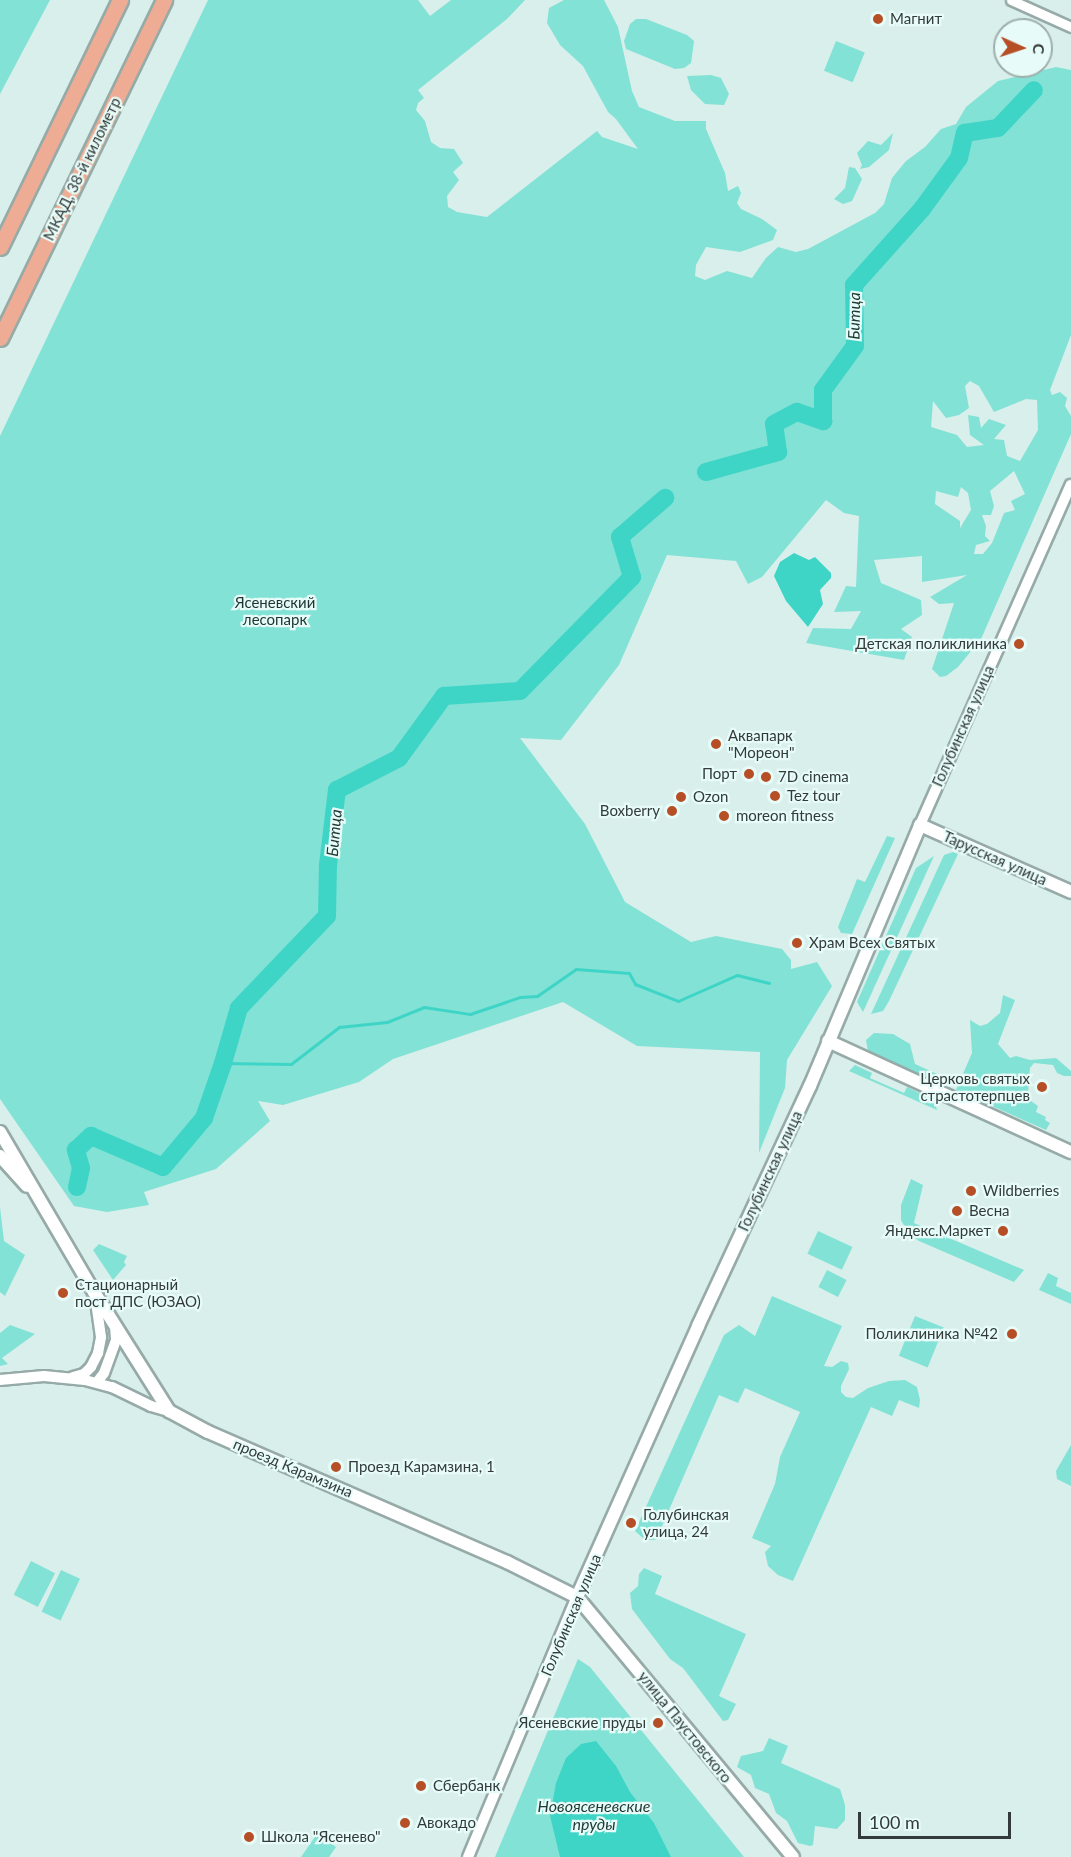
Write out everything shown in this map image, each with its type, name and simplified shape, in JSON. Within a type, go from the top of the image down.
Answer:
[{"type":"highway","points":[[0,247],[120,0]]},
{"type":"highway","name":"МКАД, 38-й километр","points":[[0,338],[164,0]]},
{"type":"main road","name":"Тарусская улица","points":[[920,825],[1071,892]]},
{"type":"main road","name":"Голубинская улица","points":[[578,1597],[698,1326],[810,1086],[920,825]]},
{"type":"main road","points":[[828,1041],[1071,1152]]},
{"type":"main road","points":[[0,1132],[94,1292],[170,1411]]},
{"type":"main road","points":[[0,1146],[41,1203]]},
{"type":"main road","points":[[0,1156],[41,1203]]},
{"type":"main road","name":"проезд Карамзина","points":[[170,1411],[208,1432],[497,1557],[578,1597]]},
{"type":"main road","name":"улица Паустовского","points":[[578,1597],[793,1857]]},
{"type":"street","points":[[1011,0],[1071,27]]},
{"type":"street","name":"Голубинская улица","points":[[920,825],[1071,485]]},
{"type":"street","points":[[72,1377],[84,1374],[98,1353],[100,1324],[94,1292]]},
{"type":"street","points":[[98,1382],[104,1373],[116,1340],[115,1326]]},
{"type":"street","name":"проезд Карамзина","points":[[0,1380],[44,1376],[72,1377],[98,1382],[151,1406],[170,1411]]},
{"type":"street","name":"Голубинская улица","points":[[468,1857],[578,1597]]},
{"type":"green space","points":[[0,0],[50,0],[0,94]]},
{"type":"green space","name":"Ясеневский лесопарк","points":[[208,0],[418,0],[430,16],[451,0],[525,0],[507,19],[418,90],[424,98],[418,103],[416,110],[425,121],[431,142],[440,148],[454,149],[463,163],[453,172],[459,180],[447,196],[448,207],[457,212],[487,217],[597,131],[602,137],[638,149],[616,119],[608,112],[583,66],[560,45],[547,23],[549,8],[564,0],[604,0],[618,27],[632,91],[639,107],[675,121],[706,121],[706,129],[725,173],[728,191],[738,186],[741,193],[737,203],[741,209],[762,219],[777,230],[773,240],[740,252],[706,247],[696,265],[695,276],[705,280],[727,271],[752,278],[766,258],[778,247],[796,252],[808,249],[875,213],[884,204],[892,178],[906,161],[925,147],[941,129],[956,124],[966,107],[998,81],[1010,78],[1053,78],[1053,68],[1071,70],[1071,335],[1050,390],[1052,395],[1060,392],[1067,398],[1065,406],[1071,416],[1071,434],[981,639],[958,667],[946,676],[940,677],[932,669],[954,603],[939,604],[930,597],[967,575],[922,582],[922,556],[874,560],[881,583],[921,600],[922,615],[901,629],[912,637],[904,660],[806,643],[813,628],[851,629],[861,611],[834,612],[846,586],[856,587],[859,516],[844,513],[826,500],[762,577],[748,584],[736,561],[667,555],[619,665],[561,740],[520,738],[585,824],[625,902],[691,942],[716,936],[782,949],[791,960],[791,969],[817,962],[832,986],[787,1060],[785,1088],[759,1153],[760,1052],[637,1046],[563,1002],[393,1059],[359,1082],[283,1105],[258,1101],[270,1121],[216,1169],[144,1192],[149,1205],[107,1212],[74,1206],[0,1099],[0,436]],"holes":[[[970,381],[979,386],[994,412],[1026,399],[1037,400],[1038,430],[1020,461],[1007,456],[1004,440],[994,439],[1006,425],[989,419],[981,428],[979,417],[968,415],[970,435],[984,445],[967,447],[957,435],[931,427],[933,401],[946,418],[959,415],[969,408],[965,386]],[[1014,471],[1025,494],[1011,501],[1015,510],[1004,513],[992,543],[983,554],[974,554],[976,545],[990,541],[985,536],[986,526],[982,515],[991,515],[994,506],[990,491]],[[961,487],[968,493],[971,510],[960,528],[960,521],[935,504],[936,491],[958,497]]]},
{"type":"green space","points":[[636,19],[646,19],[687,35],[694,41],[691,63],[684,68],[675,69],[626,49],[624,41],[630,24]]},
{"type":"green space","points":[[836,41],[865,53],[853,82],[824,71]]},
{"type":"green space","points":[[711,75],[721,78],[729,94],[724,105],[705,104],[691,90],[687,76]]},
{"type":"green space","points":[[893,133],[889,150],[869,167],[860,169],[862,165],[857,153],[868,141],[881,145]]},
{"type":"green space","points":[[849,167],[855,168],[862,179],[852,201],[843,204],[834,199],[845,188]]},
{"type":"green space","points":[[887,836],[895,838],[852,934],[841,933],[838,927],[857,879],[865,882]]},
{"type":"green space","points":[[953,852],[958,854],[889,1001],[883,1011],[871,1014],[944,855]]},
{"type":"green space","points":[[934,856],[863,1012],[857,1002],[916,868]]},
{"type":"green space","points":[[1003,995],[1015,1000],[998,1044],[1010,1058],[1016,1056],[1030,1060],[1056,1058],[1071,1071],[1071,1076],[1064,1076],[1057,1073],[1053,1065],[1034,1063],[1030,1068],[1028,1093],[1031,1101],[1038,1106],[1036,1112],[1046,1117],[1045,1120],[1050,1123],[1046,1130],[956,1090],[972,1053],[970,1020],[980,1026],[987,1024],[1000,1013]]},
{"type":"green space","points":[[874,1033],[893,1034],[910,1044],[915,1064],[948,1079],[947,1087],[868,1051],[866,1040]]},
{"type":"green space","points":[[855,1065],[872,1073],[870,1078],[904,1093],[907,1087],[934,1100],[937,1110],[849,1071]]},
{"type":"green space","points":[[911,1179],[923,1185],[914,1223],[1024,1270],[1014,1282],[919,1241],[909,1234],[901,1220],[901,1205]]},
{"type":"green space","points":[[0,1207],[4,1241],[25,1255],[5,1296],[0,1292]]},
{"type":"green space","points":[[818,1231],[852,1247],[842,1270],[807,1254]]},
{"type":"green space","points":[[99,1244],[127,1256],[124,1262],[126,1265],[113,1280],[93,1250]]},
{"type":"green space","points":[[827,1270],[847,1280],[838,1297],[818,1287]]},
{"type":"green space","points":[[1048,1273],[1058,1278],[1056,1286],[1071,1293],[1071,1304],[1039,1290]]},
{"type":"green space","points":[[772,1296],[842,1326],[824,1366],[832,1367],[841,1361],[848,1363],[849,1369],[841,1386],[841,1392],[846,1397],[853,1398],[868,1388],[889,1381],[905,1380],[917,1387],[920,1400],[919,1408],[899,1400],[892,1416],[871,1407],[793,1581],[778,1575],[768,1566],[765,1552],[771,1546],[752,1538],[775,1484],[780,1457],[800,1412],[745,1388],[738,1403],[719,1395],[656,1540],[645,1540],[635,1531],[724,1335],[739,1325],[755,1336]]},
{"type":"green space","points":[[915,1316],[944,1328],[928,1367],[899,1356]]},
{"type":"green space","points":[[10,1325],[35,1334],[2,1358],[8,1364],[0,1366],[0,1333]]},
{"type":"green space","points":[[1071,1445],[1071,1486],[1057,1479],[1056,1471]]},
{"type":"green space","points":[[31,1561],[55,1573],[38,1607],[14,1595]]},
{"type":"green space","points":[[644,1568],[662,1576],[655,1594],[746,1634],[719,1696],[736,1704],[728,1720],[723,1721],[683,1668],[670,1659],[632,1609],[630,1593],[638,1586],[639,1574]]},
{"type":"green space","points":[[61,1570],[80,1579],[61,1621],[42,1612]]},
{"type":"green space","points":[[578,1659],[590,1667],[744,1857],[495,1857]]},
{"type":"green space","points":[[769,1738],[788,1746],[781,1763],[840,1789],[845,1805],[845,1820],[837,1829],[815,1826],[813,1845],[798,1843],[787,1821],[776,1813],[769,1794],[755,1788],[751,1775],[737,1767],[741,1756],[763,1751]]},
{"type":"green space","points":[[317,1834],[336,1847],[329,1857],[301,1857]]},
{"type":"water","points":[[794,553],[809,560],[815,557],[831,573],[831,578],[820,590],[823,604],[808,627],[786,601],[774,576],[780,562]]},
{"type":"water","name":"Новоясеневские пруды","points":[[596,1741],[616,1766],[630,1792],[654,1823],[671,1857],[560,1857],[550,1816],[556,1783],[566,1758],[581,1744]]},
{"type":"waterway","name":"Битца","points":[[706,472],[778,452],[774,424],[797,412],[823,421],[823,390],[855,346],[854,285],[922,209],[959,158],[965,133],[998,128],[1034,90]]},
{"type":"waterway","name":"Битца","points":[[77,1187],[81,1168],[76,1150],[91,1136],[163,1167],[204,1118],[239,1008],[327,916],[328,865],[337,790],[399,758],[444,696],[520,691],[632,577],[620,537],[665,498]]},
{"type":"waterway","points":[[223,1063],[291,1064],[339,1027],[387,1022],[424,1007],[470,1014],[520,997],[537,996],[576,969],[629,973],[635,984],[678,1001],[737,975],[769,983]]},
{"type":"place","name":"Магнит","points":[[878,19]]},
{"type":"place","name":"Детская поликлиника","points":[[1019,644]]},
{"type":"place","name":"Аквапарк \"Мореон\"","points":[[716,744]]},
{"type":"place","name":"Порт","points":[[749,774]]},
{"type":"place","name":"7D cinema","points":[[766,777]]},
{"type":"place","name":"Tez tour","points":[[775,796]]},
{"type":"place","name":"Ozon","points":[[681,797]]},
{"type":"place","name":"Boxberry","points":[[672,811]]},
{"type":"place","name":"moreon fitness","points":[[724,816]]},
{"type":"place","name":"Храм Всех Святых","points":[[797,943]]},
{"type":"place","name":"Церковь святых страстотерпцев","points":[[1042,1087]]},
{"type":"place","name":"Wildberries","points":[[971,1191]]},
{"type":"place","name":"Весна","points":[[957,1211]]},
{"type":"place","name":"Яндекс.Маркет","points":[[1003,1231]]},
{"type":"place","name":"Стационарный пост ДПС (ЮЗАО)","points":[[63,1293]]},
{"type":"place","name":"Поликлиника №42","points":[[1012,1334]]},
{"type":"place","name":"Проезд Карамзина, 1","points":[[336,1467]]},
{"type":"place","name":"Голубинская улица, 24","points":[[631,1523]]},
{"type":"place","name":"Ясеневские пруды","points":[[658,1723]]},
{"type":"place","name":"Сбербанк","points":[[421,1786]]},
{"type":"place","name":"Авокадо","points":[[405,1823]]},
{"type":"place","name":"Школа \"Ясенево\"","points":[[249,1837]]}]
